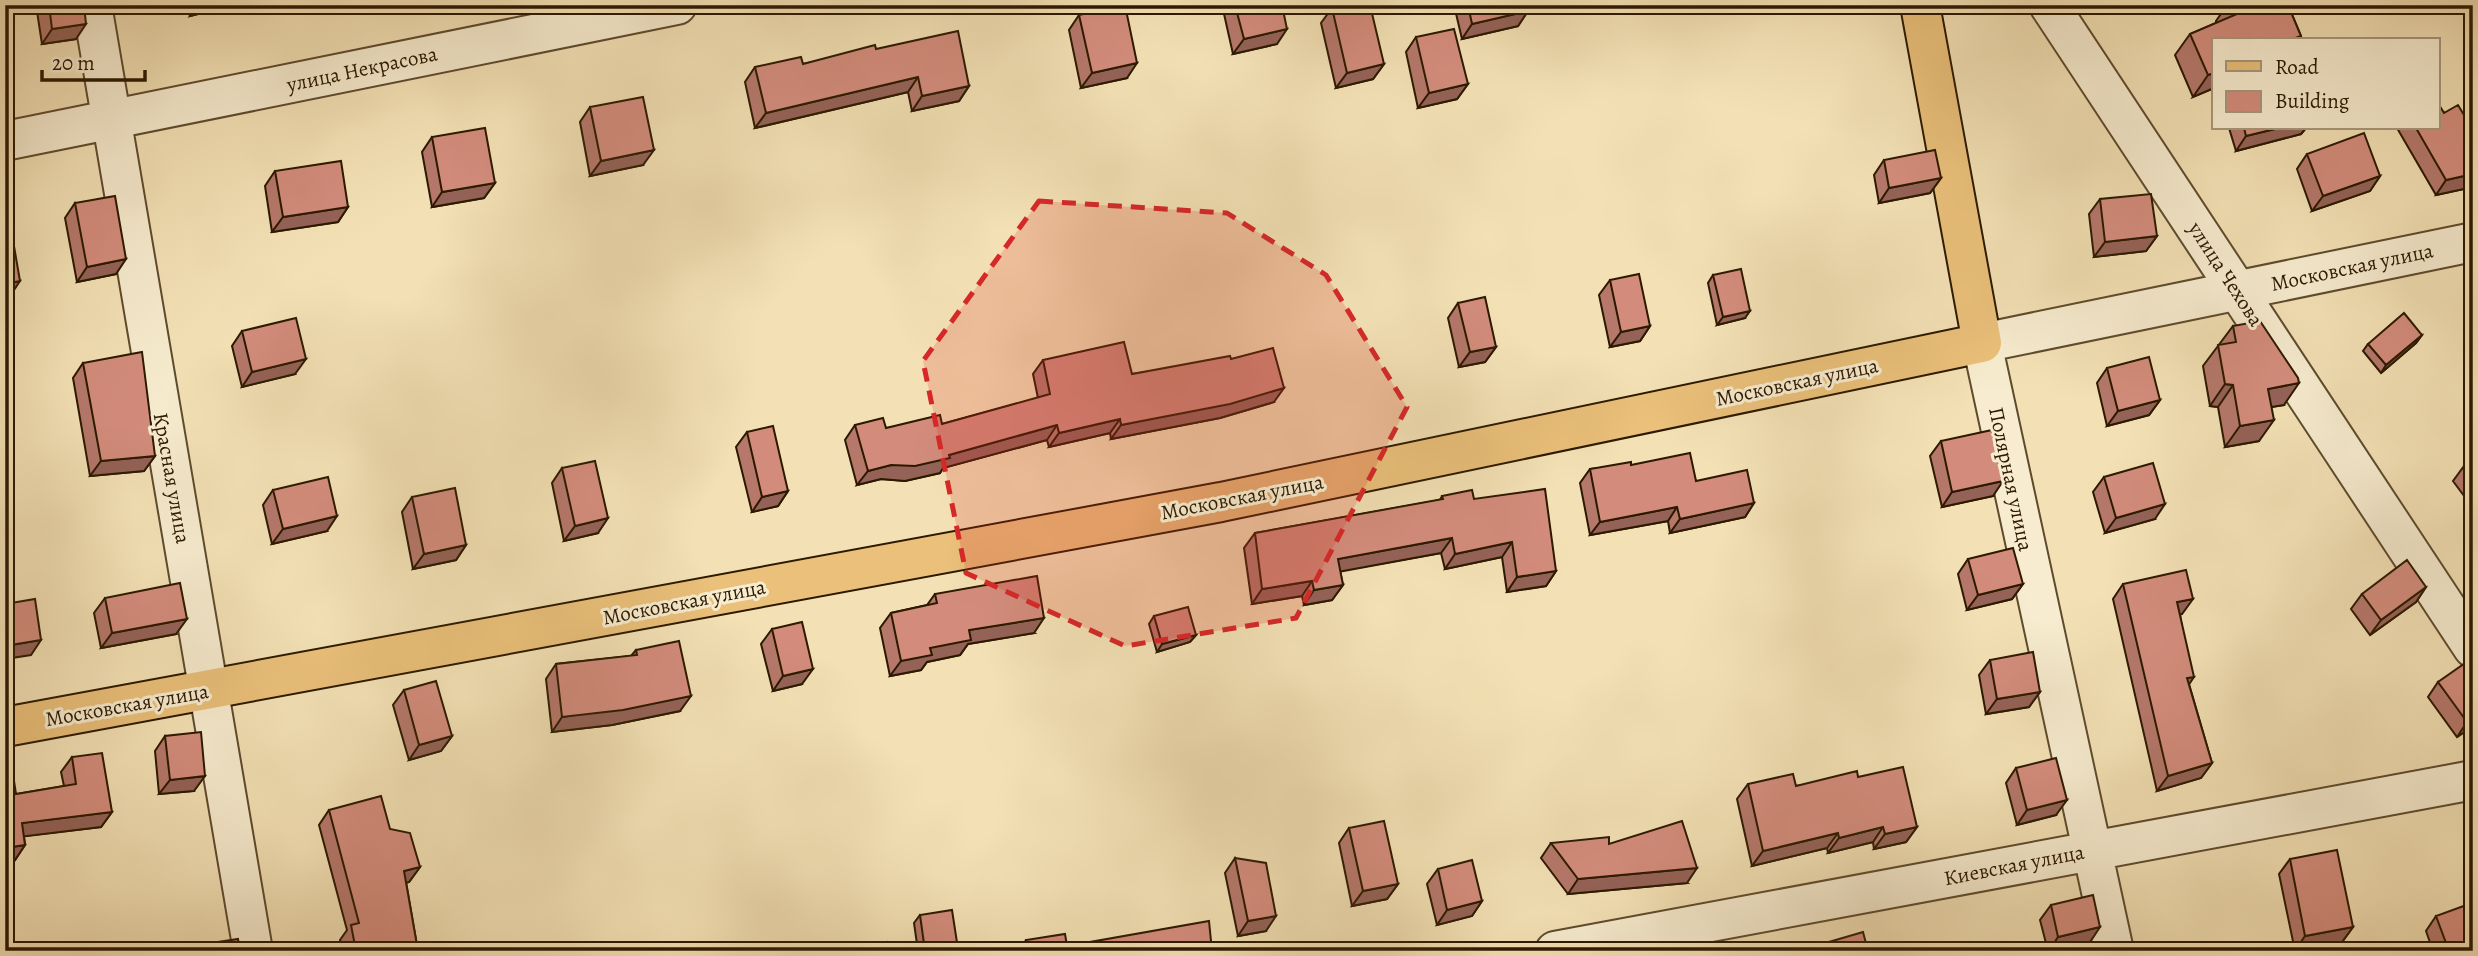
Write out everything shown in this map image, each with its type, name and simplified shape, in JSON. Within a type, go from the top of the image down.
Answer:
[{"type":"main road","name":"Полярная улица","points":[[1920,5],[1982,343]]},
{"type":"main road","name":"Московская улица","points":[[5,727],[1221,502],[1982,343]]},
{"type":"street","name":"Красная улица","points":[[92,5],[253,951]]},
{"type":"street","name":"улица Некрасова","points":[[5,141],[677,5]]},
{"type":"street","name":"улица Чехова","points":[[2049,5],[2473,648]]},
{"type":"street","name":"Московская улица","points":[[1982,343],[2473,242]]},
{"type":"street","name":"Полярная улица","points":[[1982,343],[2114,951]]},
{"type":"street","name":"Киевская улица","points":[[1555,951],[2473,779]]},
{"type":"highlighted area","points":[[1039,201],[1227,213],[1326,275],[1407,407],[1296,618],[1125,646],[966,573],[923,361]]},
{"type":"building","points":[[49,5],[84,5],[86,24],[52,29]]},
{"type":"building","points":[[1125,5],[1137,63],[1092,73],[1079,15]]},
{"type":"building","points":[[1235,5],[1282,5],[1287,29],[1244,39]]},
{"type":"building","points":[[1370,5],[1384,64],[1347,73],[1332,8]]},
{"type":"building","points":[[1468,5],[1527,5],[1528,11],[1472,24]]},
{"type":"building","points":[[2233,5],[2288,5],[2301,36],[2212,38],[2212,74],[2208,75],[2190,34],[2237,14]]},
{"type":"building","points":[[1454,29],[1468,84],[1429,93],[1416,37]]},
{"type":"building","points":[[958,31],[969,86],[922,96],[918,77],[766,113],[755,67],[801,57],[803,64],[875,45],[876,49]]},
{"type":"building","points":[[643,97],[654,150],[601,161],[590,107]]},
{"type":"building","points":[[2458,105],[2473,130],[2473,174],[2446,180],[2417,130],[2440,130],[2440,106],[2444,113]]},
{"type":"building","points":[[485,128],[495,183],[442,192],[432,137]]},
{"type":"building","points":[[2244,130],[2271,130],[2246,136]]},
{"type":"building","points":[[2364,133],[2380,176],[2323,196],[2307,154]]},
{"type":"building","points":[[1935,150],[1941,178],[1889,188],[1884,160]]},
{"type":"building","points":[[341,161],[348,207],[283,217],[275,171]]},
{"type":"building","points":[[2151,194],[2157,236],[2105,242],[2100,199]]},
{"type":"building","points":[[115,196],[126,259],[87,267],[75,203]]},
{"type":"building","points":[[10,223],[20,281],[5,284],[5,224]]},
{"type":"building","points":[[1741,269],[1750,311],[1723,317],[1713,275]]},
{"type":"building","points":[[1639,274],[1650,326],[1621,332],[1610,280]]},
{"type":"building","points":[[1485,297],[1496,347],[1470,352],[1458,303]]},
{"type":"building","points":[[2404,313],[2422,335],[2386,365],[2368,344]]},
{"type":"building","points":[[296,318],[306,359],[252,372],[242,331]]},
{"type":"building","points":[[2260,321],[2299,383],[2268,389],[2274,420],[2240,426],[2233,385],[2225,384],[2218,345],[2236,342],[2233,326]]},
{"type":"building","points":[[1124,342],[1132,374],[1230,356],[1231,359],[1273,348],[1284,388],[1230,404],[1121,425],[1120,419],[1059,433],[1057,425],[949,455],[950,458],[915,466],[891,465],[868,471],[855,425],[883,418],[886,428],[940,415],[942,424],[1050,394],[1043,360]]},
{"type":"building","points":[[142,352],[155,456],[101,461],[83,363]]},
{"type":"building","points":[[2149,357],[2160,400],[2118,411],[2107,368]]},
{"type":"building","points":[[773,426],[788,491],[762,497],[747,432]]},
{"type":"building","points":[[1992,430],[2003,481],[1952,492],[1941,441]]},
{"type":"building","points":[[1690,453],[1696,481],[1747,470],[1754,503],[1680,519],[1677,507],[1600,522],[1590,469],[1631,462],[1631,465]]},
{"type":"building","points":[[2473,459],[2473,479],[2464,466]]},
{"type":"building","points":[[595,461],[608,518],[575,526],[562,468]]},
{"type":"building","points":[[2153,463],[2165,504],[2116,518],[2104,477]]},
{"type":"building","points":[[328,477],[337,516],[283,529],[273,490]]},
{"type":"building","points":[[455,488],[466,545],[424,554],[412,497]]},
{"type":"building","points":[[1545,489],[1556,571],[1517,577],[1512,542],[1455,554],[1452,538],[1338,559],[1343,585],[1314,590],[1312,581],[1262,589],[1255,533],[1443,499],[1442,496],[1472,490],[1474,499]]},
{"type":"building","points":[[2013,548],[2023,584],[1978,595],[1968,559]]},
{"type":"building","points":[[2407,560],[2426,587],[2381,620],[2362,594]]},
{"type":"building","points":[[2186,570],[2193,599],[2177,602],[2194,677],[2187,678],[2212,763],[2168,776],[2123,584]]},
{"type":"building","points":[[1037,576],[1044,618],[969,630],[971,640],[930,648],[932,655],[901,661],[891,613],[937,603],[935,594]]},
{"type":"building","points":[[180,583],[187,619],[112,633],[105,598]]},
{"type":"building","points":[[35,599],[41,640],[5,646],[5,604]]},
{"type":"building","points":[[1188,607],[1196,635],[1162,644],[1154,616]]},
{"type":"building","points":[[802,622],[813,669],[783,676],[772,629]]},
{"type":"building","points":[[679,641],[691,696],[623,710],[562,717],[556,664],[637,655],[636,650]]},
{"type":"building","points":[[2033,652],[2040,692],[1997,699],[1990,660]]},
{"type":"building","points":[[2471,659],[2473,719],[2467,722],[2438,682]]},
{"type":"building","points":[[436,681],[452,736],[419,745],[404,690]]},
{"type":"building","points":[[201,732],[205,776],[170,780],[165,736]]},
{"type":"building","points":[[102,753],[112,812],[22,823],[25,845],[5,848],[5,769],[12,768],[16,794],[76,784],[72,757]]},
{"type":"building","points":[[2056,758],[2067,800],[2027,810],[2016,768]]},
{"type":"building","points":[[1903,767],[1917,827],[1885,834],[1883,827],[1839,838],[1838,833],[1763,851],[1748,784],[1793,774],[1796,786],[1857,771],[1858,777]]},
{"type":"building","points":[[381,796],[390,829],[410,833],[420,867],[404,871],[418,951],[356,951],[351,925],[359,923],[329,810]]},
{"type":"building","points":[[1384,821],[1398,884],[1363,891],[1349,828]]},
{"type":"building","points":[[1682,821],[1697,868],[1578,879],[1551,843],[1609,837],[1609,844]]},
{"type":"building","points":[[2337,850],[2353,927],[2305,936],[2290,859]]},
{"type":"building","points":[[1235,858],[1266,863],[1276,916],[1248,921]]},
{"type":"building","points":[[1472,860],[1482,901],[1447,910],[1438,869]]},
{"type":"building","points":[[2093,895],[2100,927],[2058,937],[2051,905]]},
{"type":"building","points":[[2472,903],[2473,950],[2449,951],[2436,916]]},
{"type":"building","points":[[952,910],[958,949],[925,951],[920,915]]},
{"type":"building","points":[[1209,921],[1212,951],[1028,951],[1026,940],[1065,934],[1067,946]]},
{"type":"building","points":[[1863,932],[1868,951],[1824,951],[1822,944]]},
{"type":"building","points":[[238,939],[240,951],[186,951],[185,947]]},
{"type":"building","points":[[887,942],[889,951],[854,951]]}]
